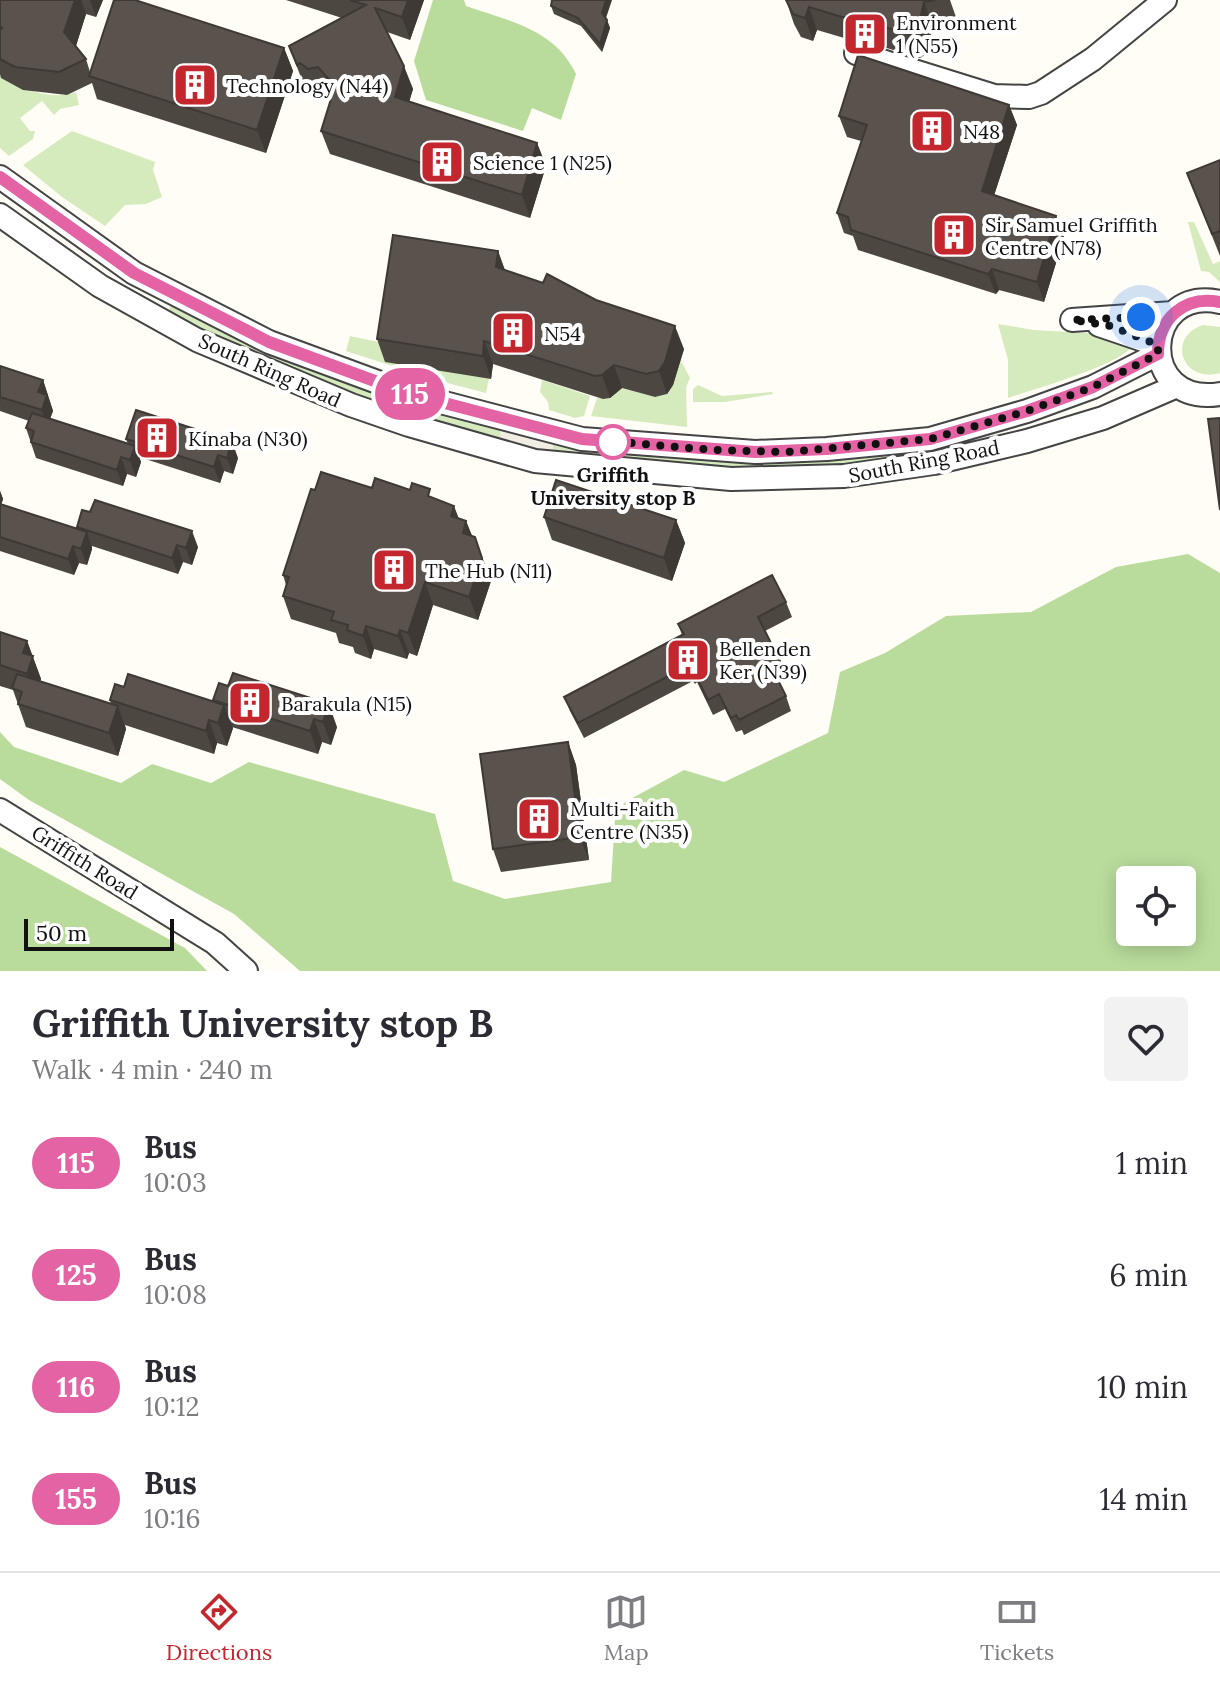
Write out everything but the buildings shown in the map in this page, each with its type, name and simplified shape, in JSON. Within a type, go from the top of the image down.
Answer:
[{"type":"street","points":[[856,53],[994,96],[1029,97],[1041,93],[1093,59],[1165,0]]},
{"type":"street","name":"South Ring Road","points":[[0,177],[134,273],[269,342],[410,394],[582,439],[755,452],[930,439],[1027,411],[1093,387],[1158,349]]},
{"type":"street","name":"South Ring Road","points":[[0,215],[100,286],[197,340],[351,405],[535,461],[731,479],[844,476],[934,463],[1027,441],[1103,418],[1177,386]]},
{"type":"street","points":[[1220,302],[1201,300],[1186,304],[1173,313],[1160,333],[1158,349],[1162,366],[1177,386],[1205,396],[1220,394]]},
{"type":"street","points":[[1158,349],[1111,326],[1072,320],[1173,313]]},
{"type":"street","name":"Griffith Road","points":[[0,810],[215,943],[246,971]]},
{"type":"green space","points":[[433,0],[464,0],[466,6],[514,22],[556,46],[576,74],[561,120],[532,108],[523,131],[426,100],[414,61]]},
{"type":"green space","points":[[0,50],[2,78],[28,90],[48,94],[76,92],[79,105],[60,109],[54,115],[42,101],[20,118],[30,131],[35,131],[33,139],[9,156],[0,148]]},
{"type":"green space","points":[[72,131],[155,162],[153,170],[162,197],[146,204],[125,205],[105,226],[23,165]]},
{"type":"green space","points":[[1188,222],[1194,222],[1213,264],[1220,261],[1220,282],[1209,272],[1201,271]]},
{"type":"green space","points":[[174,304],[500,428],[501,436],[499,439],[415,417],[260,360],[167,313]]},
{"type":"green space","points":[[998,324],[1034,330],[1105,334],[1132,346],[1112,361],[1008,398],[1008,360]]},
{"type":"green space","points":[[1203,325],[1220,327],[1220,373],[1207,375],[1196,372],[1183,358],[1185,339]]},
{"type":"green space","points":[[350,336],[388,344],[489,378],[486,393],[346,351]]},
{"type":"green space","points":[[681,361],[690,378],[686,387],[687,427],[591,416],[597,398],[610,398],[621,388],[655,397],[667,394]]},
{"type":"green space","points":[[542,380],[590,396],[584,416],[575,418],[549,410],[548,402],[540,392]]},
{"type":"green space","points":[[698,385],[722,396],[773,394],[725,402],[693,402],[693,389]]},
{"type":"green space","points":[[554,439],[601,446],[949,439],[952,451],[831,467],[726,469],[552,451]]},
{"type":"green space","points":[[1188,554],[1220,573],[1220,971],[300,971],[234,914],[29,800],[0,779],[0,732],[14,747],[121,783],[152,764],[211,783],[249,762],[435,814],[453,881],[505,899],[611,882],[615,818],[625,802],[684,770],[724,782],[828,733],[840,672],[885,653],[946,616],[1031,612],[1116,567]]},
{"type":"green space","points":[[0,847],[185,948],[207,971],[0,971]]},
{"type":"shaded area","points":[[500,428],[554,439],[552,451],[547,456],[519,449],[518,444],[499,439]]},
{"type":"bus line","name":"115","points":[[0,177],[134,273],[269,342],[410,394],[582,439],[755,452],[788,452],[930,439],[1027,411],[1093,387],[1146,362],[1158,354],[1160,333],[1173,313],[1186,304],[1201,300],[1220,302]]},
{"type":"place","name":"Environment 1 (N55)","points":[[865,34]]},
{"type":"place","name":"Technology (N44)","points":[[195,85]]},
{"type":"place","name":"N48","points":[[932,131]]},
{"type":"place","name":"Science 1 (N25)","points":[[442,162]]},
{"type":"place","name":"Sir Samuel Griffith Centre (N78)","points":[[954,235]]},
{"type":"place","name":"N54","points":[[513,333]]},
{"type":"place","name":"Kinaba (N30)","points":[[157,438]]},
{"type":"place","name":"Griffith University stop B","points":[[613,442]]},
{"type":"place","name":"The Hub (N11)","points":[[394,570]]},
{"type":"place","name":"Bellenden Ker (N39)","points":[[688,660]]},
{"type":"place","name":"Barakula (N15)","points":[[250,703]]},
{"type":"place","name":"Multi-Faith Centre (N35)","points":[[539,819]]},
{"type":"route","points":[[613,442],[608,441],[714,450],[788,452],[930,439],[1027,411],[1093,387],[1146,362],[1158,354],[1158,345],[1111,326],[1072,320],[1141,317]]}]
